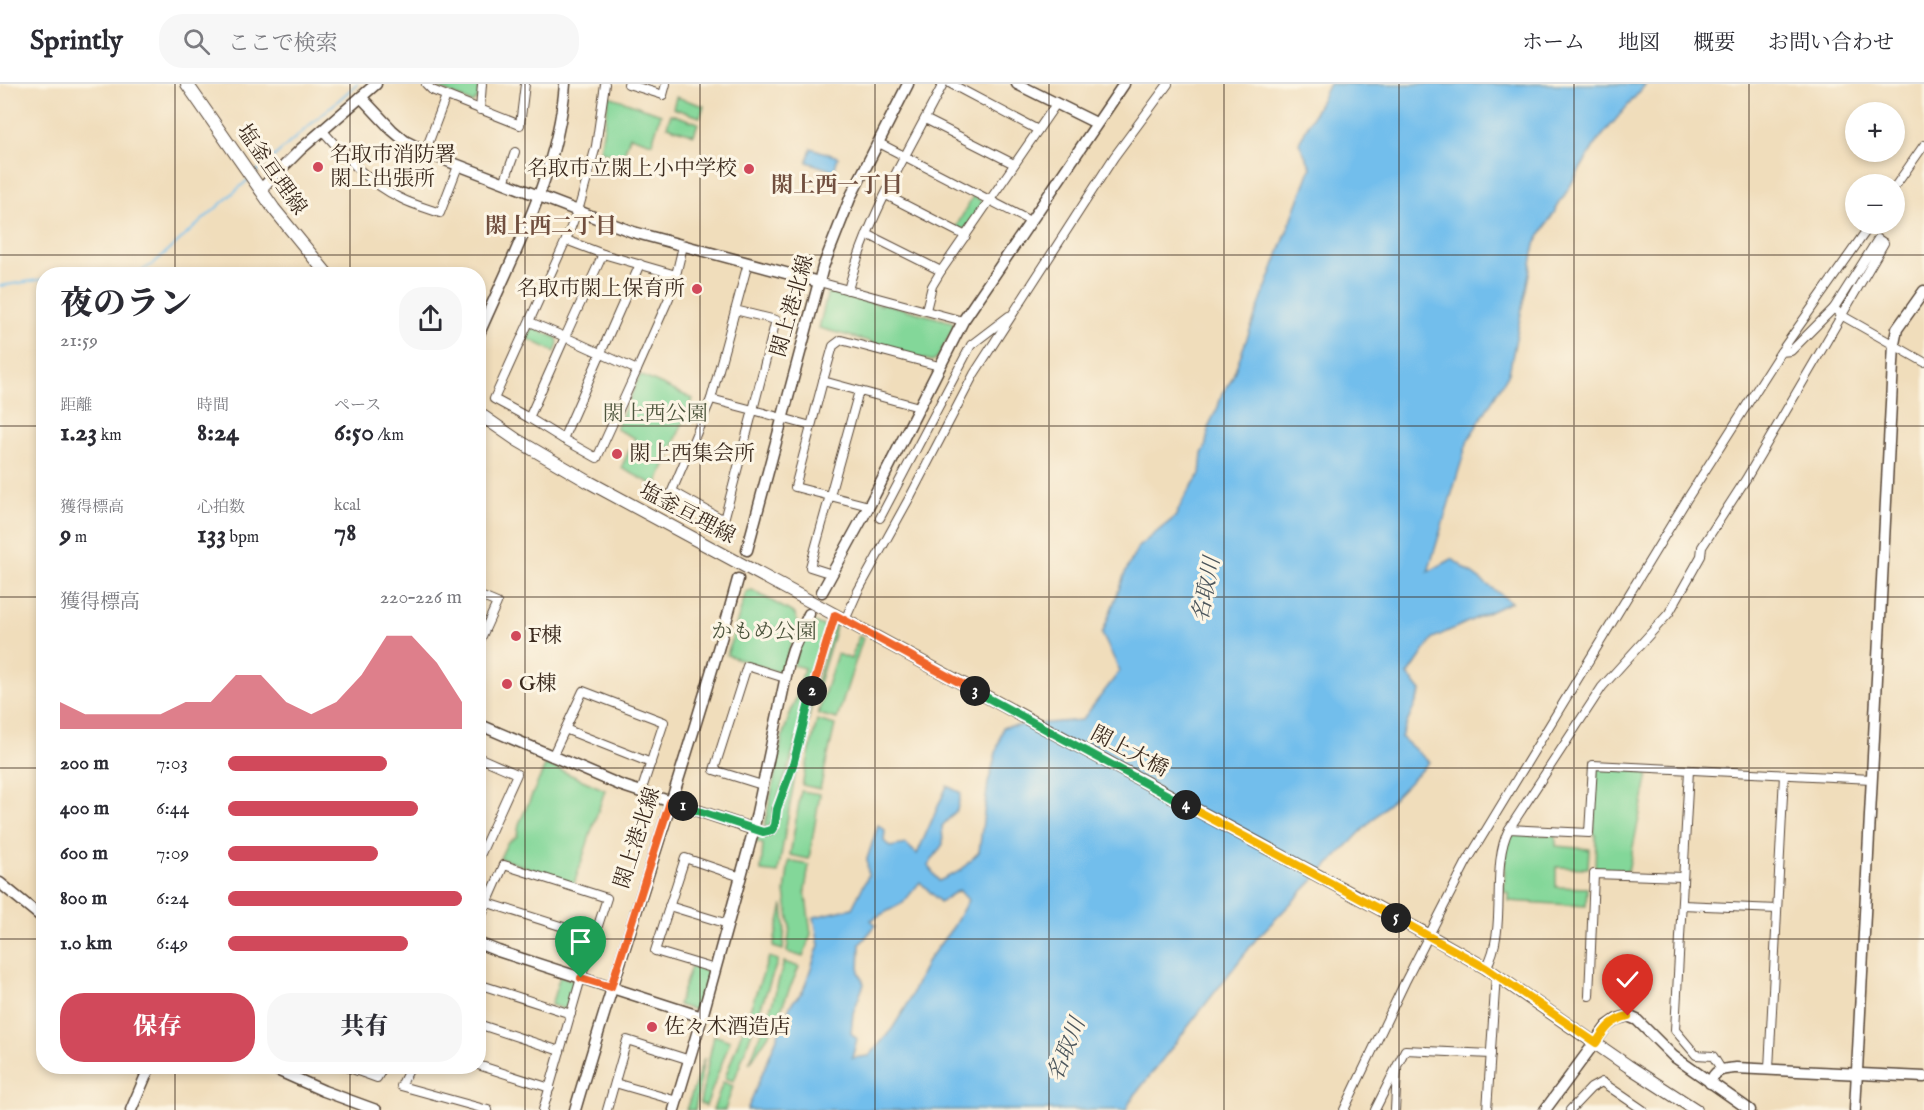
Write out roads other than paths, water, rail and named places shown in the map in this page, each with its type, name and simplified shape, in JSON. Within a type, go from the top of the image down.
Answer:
[{"type":"main road","name":"塩釜亘理線","points":[[187,84],[285,224],[321,267]]},
{"type":"main road","name":"塩釜亘理線","points":[[486,418],[550,460],[843,620]]},
{"type":"main road","name":"閖上大橋","points":[[843,620],[1425,934]]},
{"type":"main road","points":[[1425,934],[1491,972],[1696,1110]]},
{"type":"street","points":[[254,181],[322,130],[376,84]]},
{"type":"street","points":[[426,84],[432,90],[446,96],[520,124],[525,84]]},
{"type":"street","points":[[480,110],[482,84]]},
{"type":"street","points":[[486,318],[539,196],[556,142],[565,84]]},
{"type":"street","points":[[604,84],[596,146],[577,212],[494,399],[597,458],[669,298],[684,246]]},
{"type":"street","points":[[628,84],[663,95],[666,84]]},
{"type":"street","name":"閖上港北線","points":[[747,550],[819,282],[834,237],[908,84]]},
{"type":"street","points":[[848,290],[867,234],[943,84]]},
{"type":"street","points":[[951,84],[1038,130]]},
{"type":"street","points":[[1017,84],[1096,123]]},
{"type":"street","points":[[822,592],[869,506],[963,321],[1124,84]]},
{"type":"street","points":[[486,728],[552,757],[641,792],[753,829],[768,832],[774,828],[777,809],[793,765],[807,710],[843,620],[858,591],[974,374],[1114,157],[1168,84]]},
{"type":"street","points":[[425,152],[446,96]]},
{"type":"street","points":[[361,97],[392,130],[425,152],[577,212],[633,232],[963,321]]},
{"type":"street","points":[[926,310],[932,286],[941,271],[1056,104]]},
{"type":"street","points":[[925,119],[1014,164]]},
{"type":"street","points":[[322,130],[349,161],[373,182],[400,199],[440,213],[458,166]]},
{"type":"street","points":[[879,143],[1030,221]]},
{"type":"street","points":[[1904,174],[1924,145]]},
{"type":"street","points":[[504,183],[515,152]]},
{"type":"street","points":[[886,195],[966,236]]},
{"type":"street","points":[[867,234],[941,271]]},
{"type":"street","points":[[1344,1110],[1425,934],[1481,838],[1687,499],[1781,352],[1864,234]]},
{"type":"street","points":[[1487,1110],[1491,1054],[1491,972],[1500,894],[1502,843],[1602,687],[1669,613],[1701,556],[1702,547],[1746,479],[1884,243],[1878,239],[1834,308],[1791,351],[1781,352]]},
{"type":"street","points":[[566,240],[603,254],[676,275]]},
{"type":"street","points":[[529,418],[603,254]]},
{"type":"street","points":[[735,310],[776,321],[724,520],[672,490],[711,399],[735,310],[748,263]]},
{"type":"street","points":[[563,439],[640,264]]},
{"type":"street","points":[[1855,1110],[1894,344],[1897,329],[1924,291]]},
{"type":"street","points":[[1834,308],[1841,315],[1924,362]]},
{"type":"street","points":[[880,518],[971,345],[1015,311]]},
{"type":"street","points":[[530,322],[637,370]]},
{"type":"street","points":[[869,506],[795,487],[833,346],[841,340],[939,366]]},
{"type":"street","points":[[823,381],[919,406]]},
{"type":"street","points":[[832,574],[810,567],[859,391]]},
{"type":"street","points":[[711,399],[811,426]]},
{"type":"street","name":"閖上港北線","points":[[575,1110],[611,987],[706,694],[738,579]]},
{"type":"street","points":[[486,598],[497,603],[486,627]]},
{"type":"street","points":[[615,1083],[676,1106],[741,877],[785,678],[793,649],[809,614]]},
{"type":"street","points":[[762,785],[714,770],[747,666],[785,678]]},
{"type":"street","points":[[552,757],[583,691],[664,722],[641,792]]},
{"type":"street","points":[[565,729],[651,763]]},
{"type":"street","points":[[486,760],[517,774],[486,842]]},
{"type":"street","points":[[1509,829],[1589,833],[1593,765],[1872,779]]},
{"type":"street","points":[[1689,770],[1675,1030],[1696,1055],[1713,1056],[1721,1069]]},
{"type":"street","points":[[1769,1069],[1784,775]]},
{"type":"street","points":[[715,969],[655,951],[685,858],[741,877]]},
{"type":"street","points":[[486,907],[504,865],[607,898],[543,1110]]},
{"type":"street","points":[[1588,996],[1594,874],[1683,878]]},
{"type":"street","points":[[0,883],[36,913]]},
{"type":"street","points":[[488,903],[595,938]]},
{"type":"street","points":[[1682,905],[1777,909]]},
{"type":"street","points":[[669,906],[728,924]]},
{"type":"street","points":[[486,946],[702,1017]]},
{"type":"street","points":[[486,987],[571,1014]]},
{"type":"street","points":[[1545,1110],[1608,1026],[1617,1019],[1628,1016],[1637,1020],[1673,1056],[1750,1110]]},
{"type":"street","points":[[486,1027],[560,1051]]},
{"type":"street","points":[[607,1110],[627,1040],[690,1060]]},
{"type":"street","points":[[1375,1110],[1405,1050],[1491,1054]]},
{"type":"street","points":[[1395,1110],[1397,1066]]},
{"type":"street","points":[[486,1068],[549,1088]]},
{"type":"street","points":[[1710,1083],[1715,1073],[1721,1069],[1769,1069],[1924,1077]]},
{"type":"street","points":[[131,1110],[147,1074]]},
{"type":"street","points":[[296,1074],[376,1110]]},
{"type":"street","points":[[366,1074],[377,1078],[379,1074]]},
{"type":"street","points":[[407,1074],[401,1086],[488,1110]]},
{"type":"street","points":[[1570,1110],[1591,1088],[1602,1082],[1643,1110]]},
{"type":"water","name":"名取川","points":[[1329,84],[1646,84],[1596,143],[1535,244],[1509,373],[1468,440],[1428,572],[1452,559],[1511,602],[1433,638],[1408,675],[1421,691],[1401,737],[1429,762],[1257,938],[1131,1100],[1126,1110],[747,1110],[791,1004],[803,991],[819,945],[814,917],[852,908],[868,876],[867,859],[878,825],[885,830],[884,841],[890,847],[906,844],[917,854],[947,786],[961,793],[957,810],[942,826],[943,844],[928,866],[939,881],[960,871],[979,852],[988,783],[1003,727],[1082,720],[1120,671],[1102,634],[1125,573],[1138,547],[1175,517],[1185,496],[1200,474],[1202,454],[1210,423],[1222,393],[1231,381],[1311,167],[1299,143]],"holes":[[[920,882],[940,902],[959,890],[968,900],[953,927],[926,963],[906,1007],[892,1029],[869,1056],[852,1058],[857,1039],[851,1033],[853,1013],[864,984],[859,972],[860,944],[876,925],[871,920],[903,903]]]},
{"type":"water","points":[[811,148],[838,157],[834,171],[807,162]]},
{"type":"waterway","points":[[255,173],[357,84]]},
{"type":"waterway","points":[[148,267],[249,179]]},
{"type":"waterway","points":[[0,286],[36,280]]},
{"type":"place","name":"名取市消防署 閖上出張所","points":[[318,167]]},
{"type":"place","name":"名取市立閖上小中学校","points":[[749,169]]},
{"type":"place","name":"名取市閖上保育所","points":[[697,289]]},
{"type":"place","name":"閖上西集会所","points":[[617,454]]},
{"type":"place","name":"F棟","points":[[516,636]]},
{"type":"place","name":"G棟","points":[[507,684]]},
{"type":"place","name":"佐々木酒造店","points":[[652,1027]]},
{"type":"district","name":"閖上西一丁目","points":[[837,186]]},
{"type":"district","name":"閖上西二丁目","points":[[551,227]]},
{"type":"park label","name":"閖上西公園","points":[[655,414]]},
{"type":"park label","name":"かもめ公園","points":[[764,632]]}]
